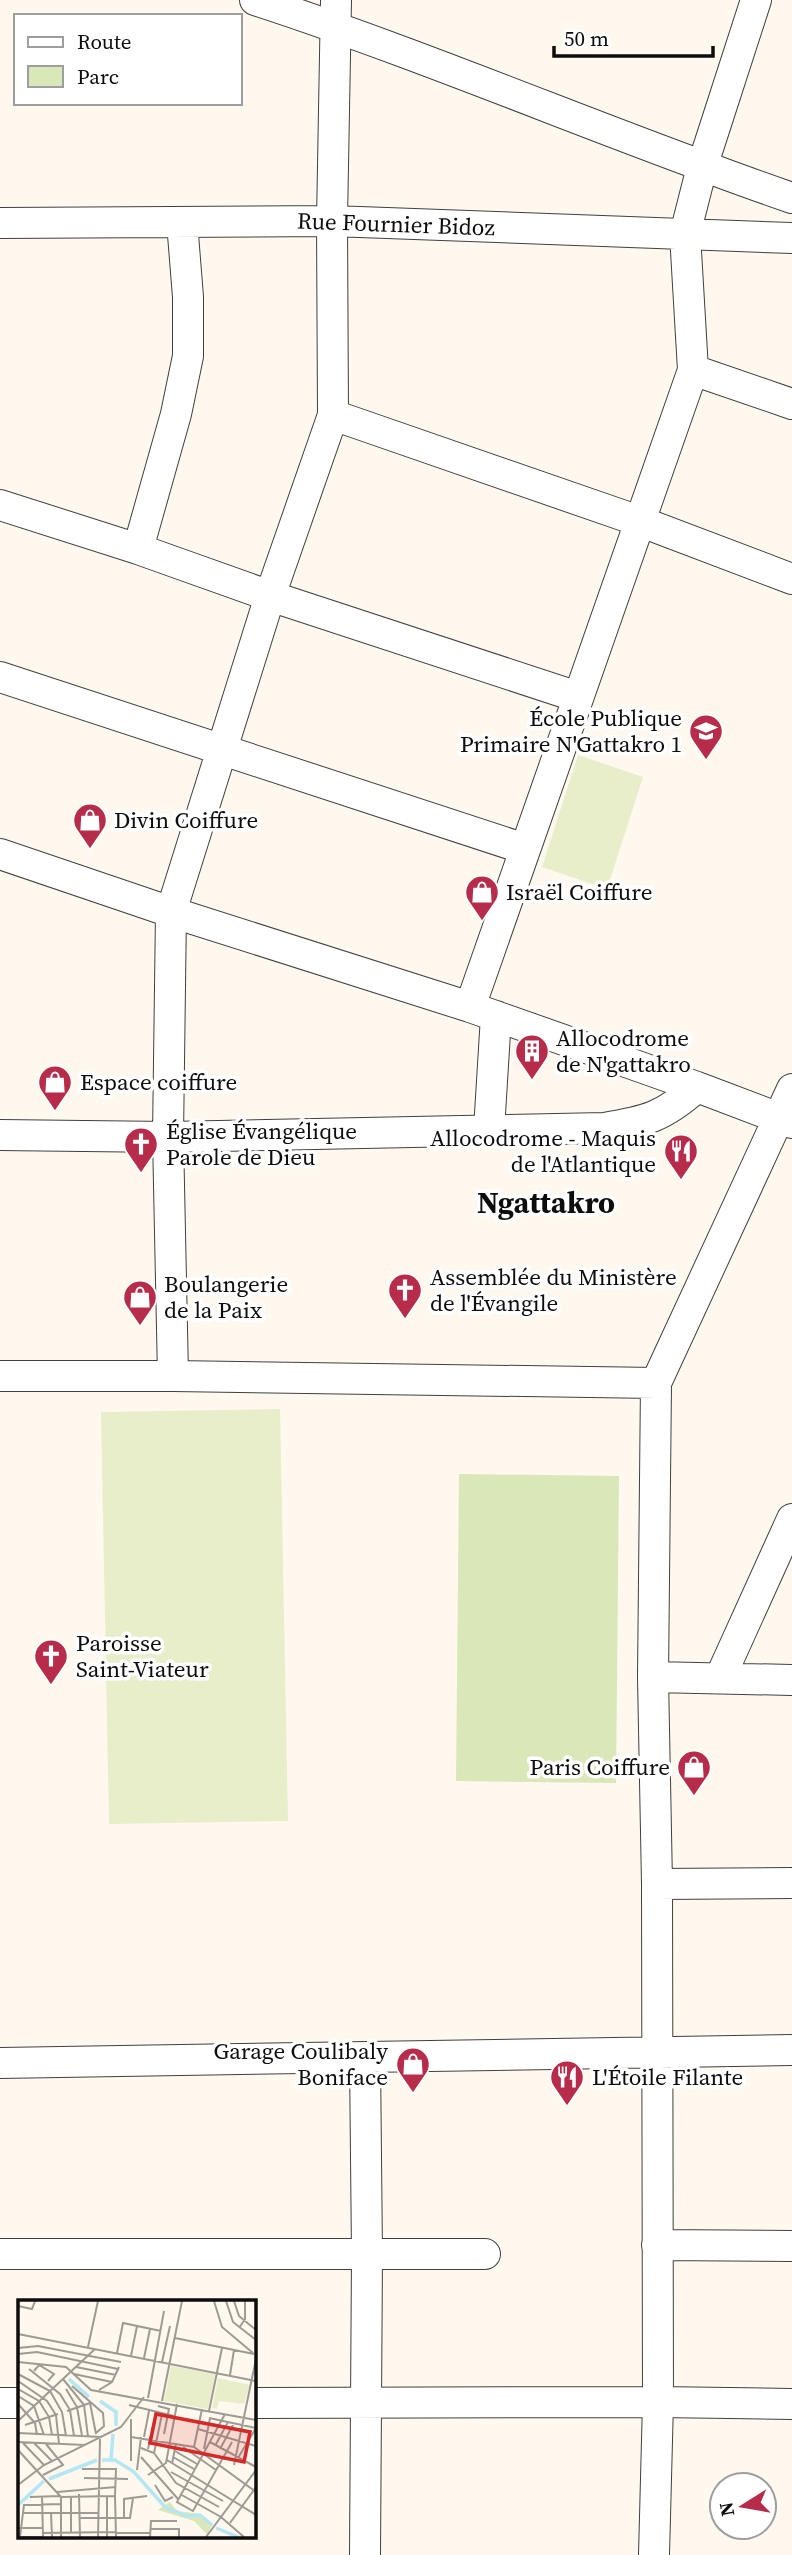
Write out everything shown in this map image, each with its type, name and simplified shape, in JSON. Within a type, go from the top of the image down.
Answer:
[{"type":"street","points":[[255,0],[336,13],[702,167],[792,198]]},
{"type":"street","points":[[489,1130],[483,1012],[525,849],[693,370],[685,234],[702,167],[756,0]]},
{"type":"street","points":[[173,1376],[168,1137],[170,912],[271,596],[333,415],[332,221],[336,13]]},
{"type":"street","name":"Rue Fournier Bidoz","points":[[0,223],[332,221],[792,238]]},
{"type":"street","points":[[138,549],[176,414],[188,356],[188,297],[182,222]]},
{"type":"street","points":[[693,370],[792,404]]},
{"type":"street","points":[[333,415],[639,521],[792,579]]},
{"type":"street","points":[[0,505],[578,697]]},
{"type":"street","points":[[0,677],[525,849]]},
{"type":"street","points":[[0,854],[170,912],[483,1012],[697,1087],[785,1121]]},
{"type":"street","points":[[0,1135],[168,1137],[604,1128],[645,1122],[673,1108],[697,1087]]},
{"type":"street","points":[[654,2555],[658,2402],[657,1884],[653,1677],[656,1383],[785,1121],[792,1089]]},
{"type":"street","points":[[0,1376],[656,1383]]},
{"type":"street","points":[[720,1678],[792,1518]]},
{"type":"street","points":[[653,1677],[792,1680]]},
{"type":"street","points":[[657,1884],[792,1883]]},
{"type":"street","points":[[0,2063],[792,2050]]},
{"type":"street","points":[[365,2059],[365,2555]]},
{"type":"street","points":[[657,2245],[792,2246]]},
{"type":"street","points":[[0,2254],[485,2254]]},
{"type":"street","points":[[0,2403],[18,2403]]},
{"type":"street","points":[[256,2403],[792,2404]]},
{"type":"green space","points":[[578,755],[643,777],[607,889],[542,867]]},
{"type":"green space","points":[[280,1409],[288,1821],[109,1824],[101,1412]]},
{"type":"green space","points":[[459,1474],[619,1476],[616,1783],[456,1781]]},
{"type":"place","name":"École Publique Primaire N'Gattakro 1","points":[[706,761]]},
{"type":"place","name":"Divin Coiffure","points":[[90,850]]},
{"type":"place","name":"Israël Coiffure","points":[[482,922]]},
{"type":"place","name":"Allocodrome de N'gattakro","points":[[532,1081]]},
{"type":"place","name":"Espace coiffure","points":[[55,1112]]},
{"type":"place","name":"Église Évangélique Parole de Dieu","points":[[141,1174]]},
{"type":"place","name":"Allocodrome - Maquis de l'Atlantique","points":[[681,1181]]},
{"type":"place","name":"Assemblée du Ministère de l'Évangile","points":[[405,1320]]},
{"type":"place","name":"Boulangerie de la Paix","points":[[140,1327]]},
{"type":"place","name":"Paroisse Saint-Viateur","points":[[51,1686]]},
{"type":"place","name":"Paris Coiffure","points":[[694,1797]]},
{"type":"place","name":"Garage Coulibaly Boniface","points":[[413,2094]]},
{"type":"place","name":"L'Étoile Filante","points":[[567,2107]]},
{"type":"district","name":"Ngattakro","points":[[546,1203]]}]
